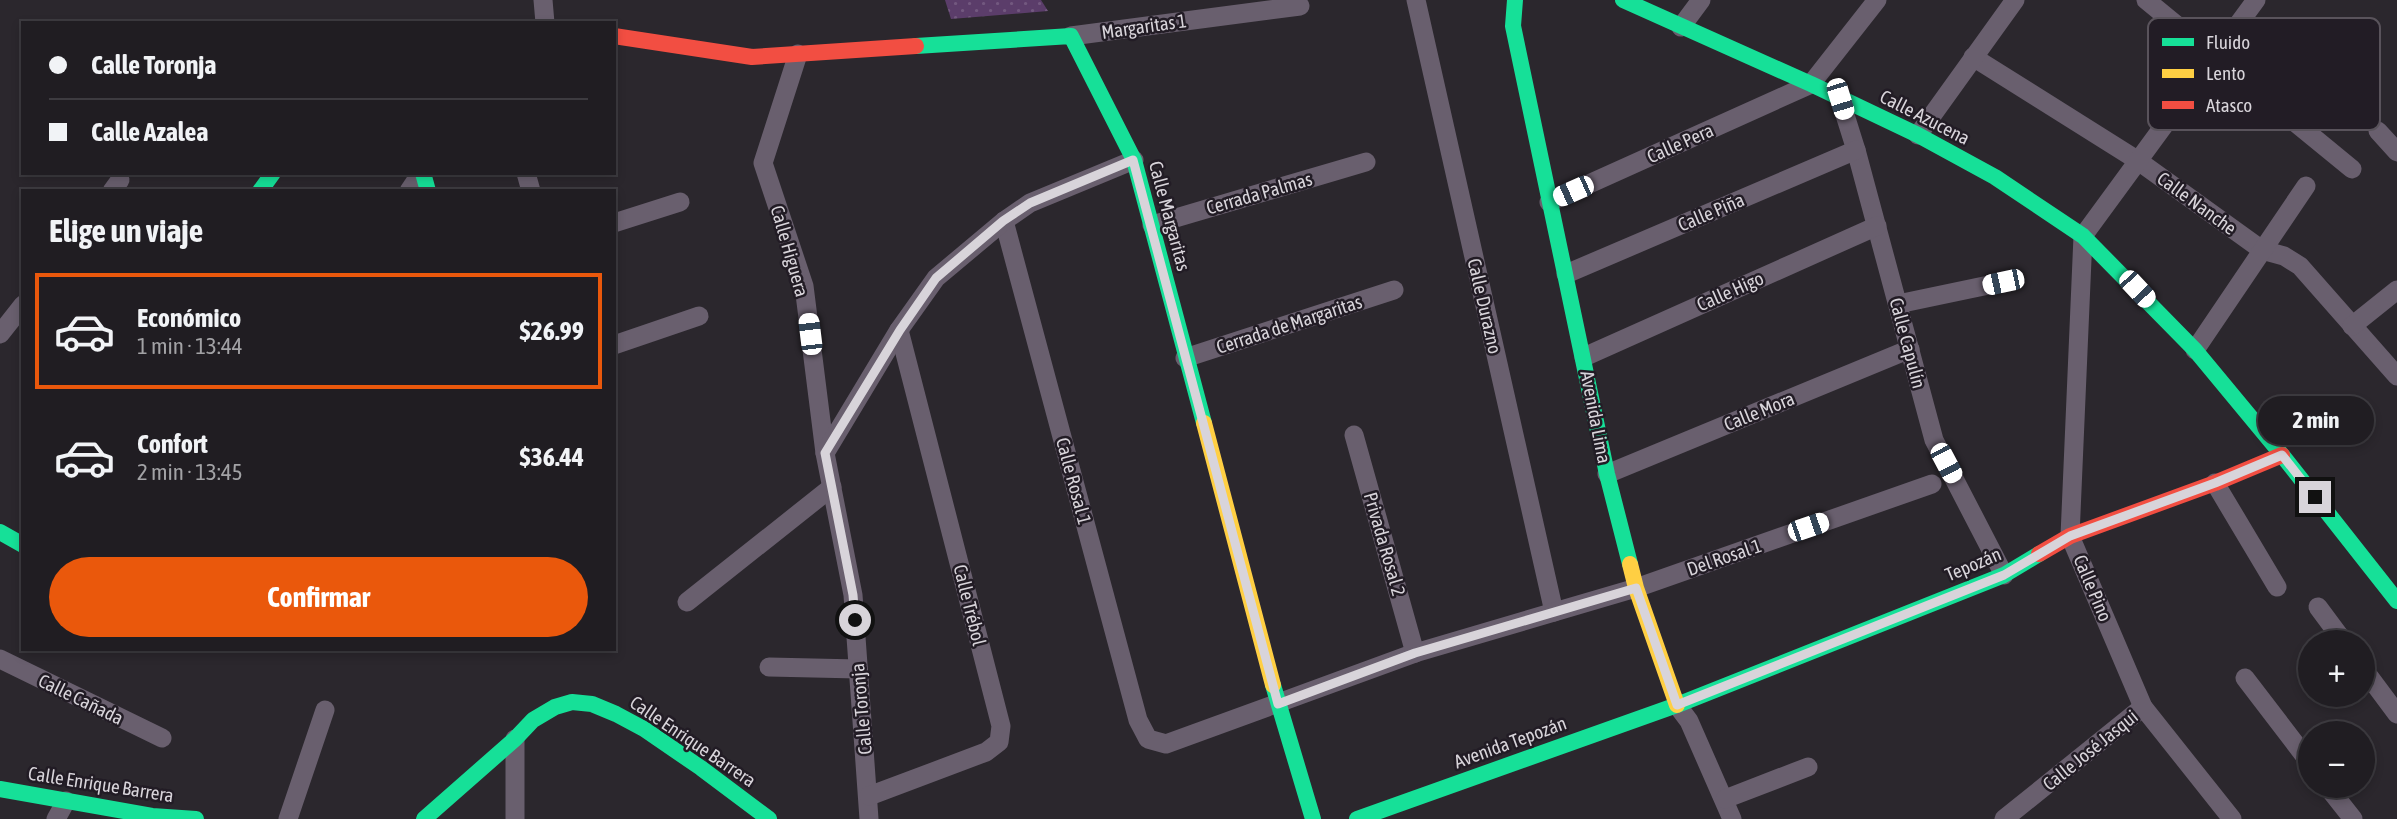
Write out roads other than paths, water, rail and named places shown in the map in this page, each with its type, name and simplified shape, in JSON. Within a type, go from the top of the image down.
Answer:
[{"type":"street","points":[[543,0],[545,21]]},
{"type":"street","name":"Calle Durazno","points":[[1416,0],[1554,612]]},
{"type":"street","name":"Avenida Lima","points":[[1515,0],[1513,26],[1549,202],[1607,474],[1636,588],[1677,705],[1689,720],[1732,819]]},
{"type":"street","name":"Calle Azucena","points":[[1623,0],[1918,135],[1996,177],[2083,236],[2195,350],[2397,601]]},
{"type":"street","points":[[1681,27],[1700,0]]},
{"type":"street","points":[[1811,84],[1877,0]]},
{"type":"street","points":[[1918,135],[2015,0]]},
{"type":"street","points":[[2146,0],[2168,18]]},
{"type":"street","points":[[2243,18],[2256,0]]},
{"type":"street","name":"Margaritas 1","points":[[1071,36],[1300,6]]},
{"type":"street","points":[[616,36],[752,57],[1071,36]]},
{"type":"street","name":"Calle Margaritas","points":[[1071,36],[1133,160],[1278,704],[1313,819]]},
{"type":"street","name":"Calle Higuera","points":[[798,54],[763,163],[804,286],[825,453]]},
{"type":"street","name":"Calle Nanche","points":[[1973,57],[2137,160],[2262,250],[2284,256],[2300,266],[2397,376]]},
{"type":"street","name":"Calle Pera","points":[[1549,202],[1811,84]]},
{"type":"street","name":"Calle Capulín","points":[[1840,99],[1934,440],[2004,575]]},
{"type":"street","points":[[2083,236],[2160,130]]},
{"type":"street","points":[[2304,130],[2352,169]]},
{"type":"street","points":[[2378,131],[2397,152]]},
{"type":"street","name":"Calle Piña","points":[[1566,274],[1856,150]]},
{"type":"street","points":[[825,453],[900,330],[936,278],[1003,221],[1030,203],[1133,160]]},
{"type":"street","name":"Cerrada Palmas","points":[[1152,225],[1366,162]]},
{"type":"street","points":[[2195,350],[2306,186]]},
{"type":"street","points":[[616,222],[680,202]]},
{"type":"street","name":"Calle Rosal 1","points":[[1003,221],[1138,720],[1148,738]]},
{"type":"street","name":"Calle Higo","points":[[1584,357],[1877,226]]},
{"type":"street","name":"Calle Pino","points":[[2083,236],[2070,536],[2143,707],[2232,819]]},
{"type":"street","points":[[1898,304],[2003,282]]},
{"type":"street","name":"Cerrada de Margaritas","points":[[1185,358],[1394,290]]},
{"type":"street","points":[[2352,326],[2397,290]]},
{"type":"street","points":[[0,334],[21,308]]},
{"type":"street","points":[[616,344],[699,316]]},
{"type":"street","name":"Calle Trébol","points":[[869,796],[986,752],[999,742],[1001,726],[900,330]]},
{"type":"street","name":"Calle Mora","points":[[1607,474],[1910,349]]},
{"type":"street","name":"Privada Rosal 2","points":[[1354,435],[1415,653]]},
{"type":"street","name":"Calle Toronja","points":[[825,453],[853,595],[869,819]]},
{"type":"street","name":"Tepozán","points":[[1677,705],[2004,575],[2070,536],[2215,483],[2282,455]]},
{"type":"street","points":[[2215,483],[2277,587]]},
{"type":"street","name":"Del Rosal 1","points":[[1148,738],[1166,744],[1415,653],[1636,588],[1931,484]]},
{"type":"street","points":[[688,602],[832,487]]},
{"type":"street","points":[[2318,607],[2335,630]]},
{"type":"street","name":"Calle Cañada","points":[[0,659],[162,738]]},
{"type":"street","points":[[769,667],[858,669]]},
{"type":"street","points":[[2245,678],[2298,747]]},
{"type":"street","points":[[2375,685],[2397,715]]},
{"type":"street","name":"Calle Enrique Barrera","points":[[424,819],[551,706],[575,701],[599,705],[656,737],[769,819]]},
{"type":"street","name":"Avenida Tepozán","points":[[1357,819],[1677,705]]},
{"type":"street","name":"Calle José Jasqui","points":[[2004,819],[2143,707]]},
{"type":"street","points":[[288,819],[325,710]]},
{"type":"street","points":[[515,739],[515,819]]},
{"type":"street","points":[[1725,799],[1808,767]]},
{"type":"street","name":"Calle Enrique Barrera","points":[[0,789],[151,818],[196,819]]},
{"type":"street","points":[[2336,798],[2353,819]]},
{"type":"street","points":[[56,819],[65,801]]}]
